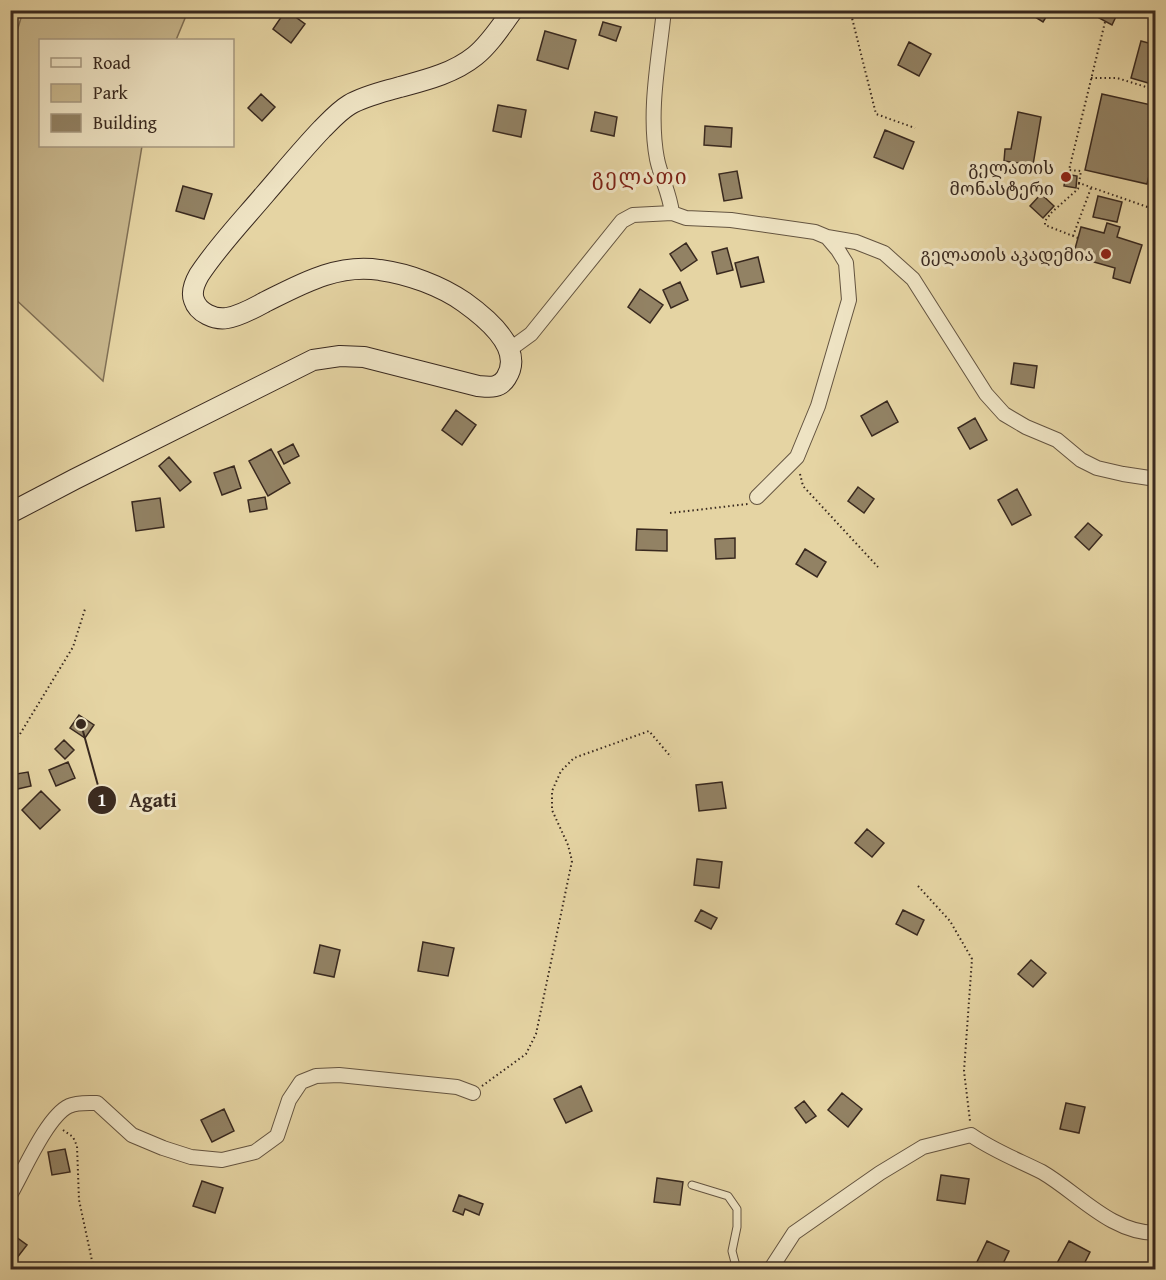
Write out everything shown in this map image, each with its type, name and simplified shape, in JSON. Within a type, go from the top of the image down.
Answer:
[{"type":"street","points":[[10,513],[95,468],[313,360],[340,356],[364,357],[478,386],[492,388],[502,384],[508,375],[511,363],[509,350],[501,337],[481,315],[462,301],[434,286],[397,272],[372,268],[330,273],[302,283],[256,307],[227,318],[213,317],[203,313],[194,302],[192,290],[198,276],[212,257],[305,147],[334,117],[349,105],[366,98],[433,78],[455,68],[476,55],[513,10]]},
{"type":"street","points":[[664,10],[654,115],[657,159],[672,213]]},
{"type":"street","points":[[509,350],[531,334],[622,221],[633,215],[672,213],[687,218],[731,220],[815,232],[827,237],[856,242],[884,253],[913,279],[986,394],[1004,414],[1026,427],[1057,440],[1081,460],[1097,468],[1155,479]]},
{"type":"street","points":[[758,497],[797,457],[818,406],[849,300],[846,263],[827,237]]},
{"type":"street","points":[[10,1195],[50,1122],[69,1106],[97,1103],[132,1135],[191,1157],[222,1160],[255,1152],[277,1136],[289,1100],[301,1082],[316,1076],[339,1075],[457,1087],[473,1093]]},
{"type":"street","points":[[770,1269],[794,1233],[880,1173],[923,1147],[971,1136],[989,1148],[1043,1173],[1107,1217],[1134,1231],[1155,1234]]},
{"type":"lane","points":[[692,1185],[728,1196],[737,1209],[737,1227],[732,1251],[737,1269]]},
{"type":"path","points":[[850,10],[876,114],[915,128]]},
{"type":"path","points":[[1078,238],[1045,225],[1045,221],[1078,189],[1081,171],[1069,170],[1105,22]]},
{"type":"path","points":[[1091,78],[1117,78],[1155,90]]},
{"type":"path","points":[[1079,183],[1155,210]]},
{"type":"path","points":[[1073,236],[1091,187]]},
{"type":"path","points":[[797,457],[803,486],[878,567]]},
{"type":"path","points":[[670,513],[747,504],[758,497]]},
{"type":"path","points":[[10,742],[20,734],[73,647],[85,609]]},
{"type":"path","points":[[473,1093],[526,1054],[536,1034],[572,861],[568,845],[552,810],[552,791],[561,771],[574,758],[649,730],[671,757]]},
{"type":"path","points":[[918,886],[950,921],[972,959],[964,1071],[971,1136]]},
{"type":"path","points":[[50,1122],[73,1137],[77,1146],[79,1200],[94,1269]]},
{"type":"green space","points":[[23,11],[188,11],[176,39],[39,39],[39,147],[142,147],[103,381],[11,295],[10,55]]},
{"type":"building","points":[[286,10],[305,24],[291,43],[273,29]]},
{"type":"building","points":[[1024,10],[1046,10],[1048,14],[1043,22]]},
{"type":"building","points":[[1102,10],[1119,10],[1112,25],[1099,18]]},
{"type":"building","points":[[603,22],[621,27],[616,41],[599,35]]},
{"type":"building","points":[[545,31],[576,40],[568,69],[537,60]]},
{"type":"building","points":[[1141,41],[1156,45],[1155,85],[1131,78]]},
{"type":"building","points":[[909,42],[931,54],[919,76],[898,65]]},
{"type":"building","points":[[261,94],[275,107],[262,121],[248,108]]},
{"type":"building","points":[[1102,94],[1156,106],[1156,147],[1147,184],[1085,170]]},
{"type":"building","points":[[498,105],[526,110],[521,137],[493,131]]},
{"type":"building","points":[[595,112],[617,117],[614,136],[591,131]]},
{"type":"building","points":[[1018,112],[1041,117],[1033,165],[1004,161],[1005,149],[1011,149]]},
{"type":"building","points":[[705,126],[732,128],[731,147],[704,145]]},
{"type":"building","points":[[885,130],[914,142],[903,169],[874,157]]},
{"type":"building","points":[[737,171],[742,198],[724,201],[719,174]]},
{"type":"building","points":[[1066,174],[1077,176],[1076,188],[1064,186]]},
{"type":"building","points":[[183,186],[212,194],[204,219],[176,211]]},
{"type":"building","points":[[1041,194],[1054,206],[1043,218],[1030,206]]},
{"type":"building","points":[[1098,196],[1122,202],[1117,222],[1093,217]]},
{"type":"building","name":"გელათის აკადემია","points":[[1107,223],[1120,227],[1117,237],[1142,245],[1130,283],[1113,278],[1115,268],[1073,256],[1081,227],[1104,233]]},
{"type":"building","points":[[686,243],[697,260],[681,271],[670,254]]},
{"type":"building","points":[[727,248],[733,270],[717,274],[712,252]]},
{"type":"building","points":[[758,257],[764,282],[741,287],[735,263]]},
{"type":"building","points":[[680,282],[688,300],[671,308],[663,290]]},
{"type":"building","points":[[640,289],[663,305],[650,323],[628,307]]},
{"type":"building","points":[[1014,363],[1037,366],[1034,388],[1011,384]]},
{"type":"building","points":[[887,401],[898,422],[872,436],[861,416]]},
{"type":"building","points":[[456,410],[476,425],[462,445],[442,430]]},
{"type":"building","points":[[975,418],[987,440],[970,449],[958,428]]},
{"type":"building","points":[[293,444],[299,456],[284,464],[278,452]]},
{"type":"building","points":[[271,449],[290,483],[268,496],[249,461]]},
{"type":"building","points":[[169,457],[191,482],[180,491],[159,466]]},
{"type":"building","points":[[234,466],[241,488],[222,495],[214,473]]},
{"type":"building","points":[[858,487],[874,499],[864,513],[848,501]]},
{"type":"building","points":[[1017,489],[1031,515],[1012,525],[998,500]]},
{"type":"building","points":[[265,497],[267,509],[250,512],[248,500]]},
{"type":"building","points":[[160,498],[164,527],[136,531],[132,502]]},
{"type":"building","points":[[1088,523],[1102,535],[1089,550],[1075,537]]},
{"type":"building","points":[[637,529],[667,530],[667,551],[636,550]]},
{"type":"building","points":[[735,538],[735,558],[716,559],[715,539]]},
{"type":"building","points":[[805,549],[826,562],[817,577],[796,564]]},
{"type":"building","points":[[79,715],[94,725],[85,738],[70,728]]},
{"type":"building","points":[[64,740],[74,750],[65,759],[55,749]]},
{"type":"building","points":[[68,762],[75,778],[56,786],[49,770]]},
{"type":"building","points":[[28,772],[31,786],[13,790],[10,775]]},
{"type":"building","points":[[722,782],[726,808],[699,811],[696,785]]},
{"type":"building","points":[[41,791],[60,810],[40,829],[22,810]]},
{"type":"building","points":[[867,829],[884,843],[872,857],[855,843]]},
{"type":"building","points":[[697,859],[722,862],[719,888],[694,885]]},
{"type":"building","points":[[701,910],[717,918],[711,929],[695,921]]},
{"type":"building","points":[[903,910],[924,920],[917,935],[896,924]]},
{"type":"building","points":[[423,942],[454,948],[448,976],[418,971]]},
{"type":"building","points":[[320,945],[340,950],[334,977],[314,973]]},
{"type":"building","points":[[1031,960],[1046,973],[1033,987],[1018,974]]},
{"type":"building","points":[[581,1086],[592,1111],[566,1123],[554,1099]]},
{"type":"building","points":[[842,1093],[862,1109],[848,1127],[828,1110]]},
{"type":"building","points":[[804,1101],[816,1116],[806,1123],[795,1108]]},
{"type":"building","points":[[1066,1103],[1085,1107],[1079,1133],[1060,1129]]},
{"type":"building","points":[[224,1109],[234,1131],[212,1142],[201,1120]]},
{"type":"building","points":[[65,1149],[70,1172],[52,1175],[48,1152]]},
{"type":"building","points":[[941,1175],[969,1179],[965,1204],[937,1200]]},
{"type":"building","points":[[657,1178],[683,1182],[680,1205],[654,1202]]},
{"type":"building","points":[[202,1181],[223,1188],[215,1213],[193,1206]]},
{"type":"building","points":[[459,1195],[483,1204],[479,1215],[465,1209],[463,1215],[453,1211]]},
{"type":"building","points":[[12,1234],[27,1245],[13,1263],[10,1261],[10,1236]]},
{"type":"building","points":[[987,1241],[1009,1251],[1000,1270],[989,1270],[976,1264]]},
{"type":"building","points":[[1069,1241],[1090,1252],[1081,1270],[1065,1270],[1056,1265]]},
{"type":"building","points":[[573,1266],[598,1268],[598,1270],[572,1270]]},
{"type":"place","name":"გელათის მონასტერი","points":[[1066,177]]},
{"type":"place","name":"გელათის აკადემია","points":[[1106,254]]},
{"type":"place","name":"Agati","points":[[81,724]]},
{"type":"district","name":"გელათი","points":[[640,176]]}]
